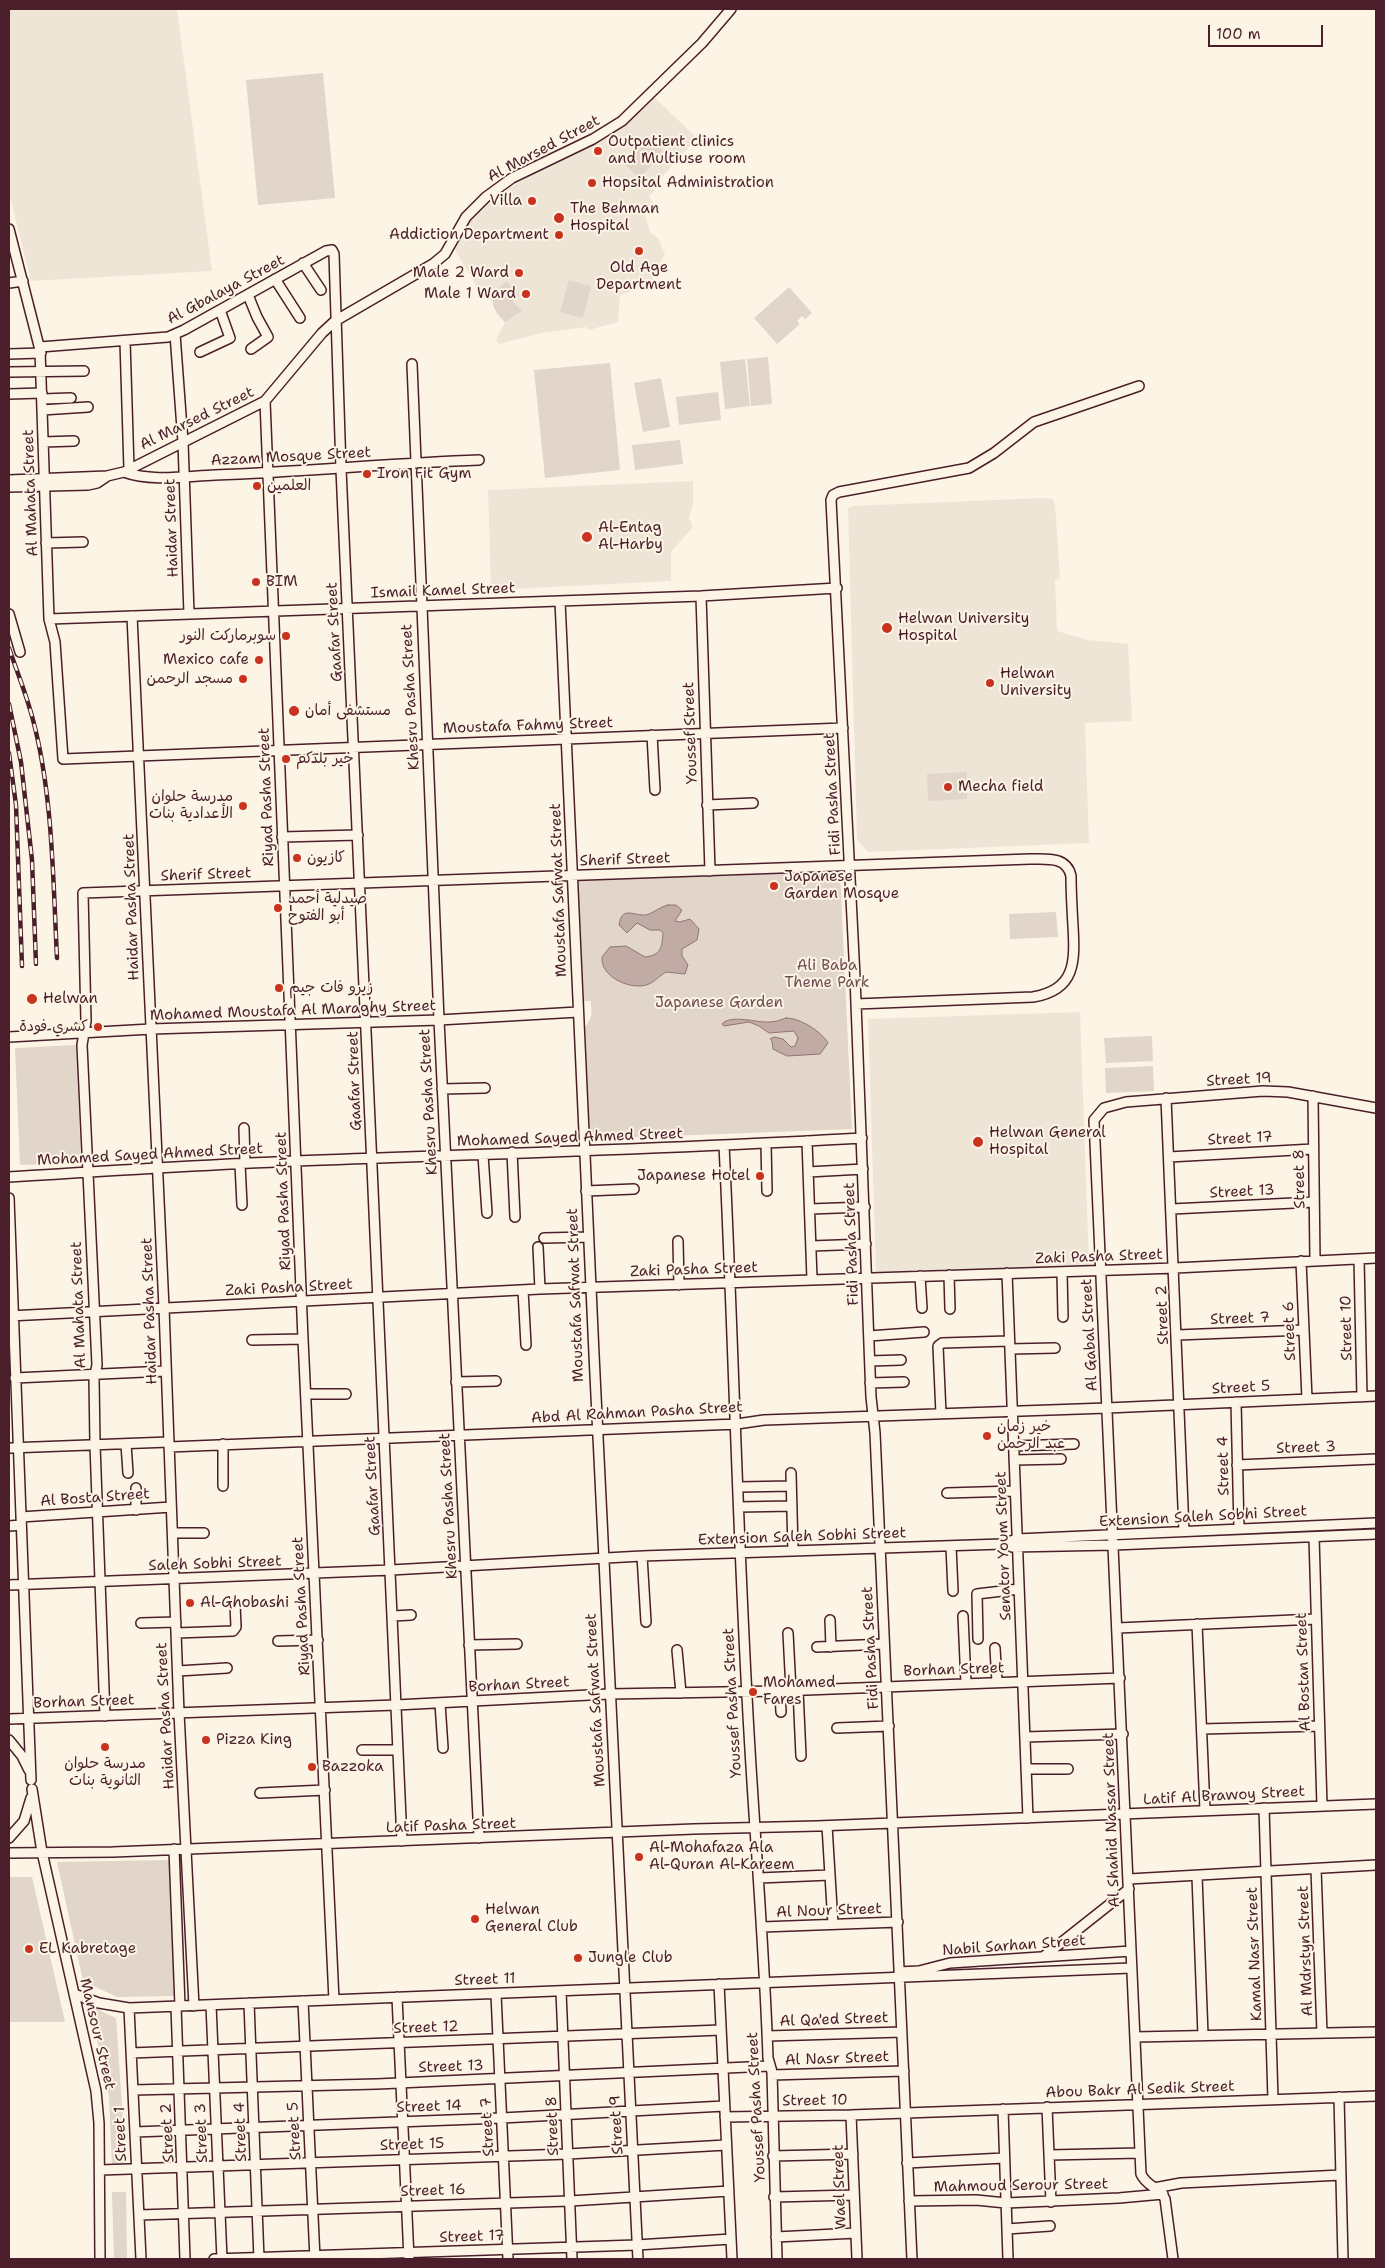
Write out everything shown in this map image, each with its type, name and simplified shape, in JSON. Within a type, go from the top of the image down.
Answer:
[{"type":"street","name":"Al Marsed Street","points":[[127,470],[264,401],[322,333],[335,321],[433,264],[446,254],[471,211],[499,186],[593,139],[622,121],[702,43],[731,9]]},
{"type":"street","name":"Al Mahata Street","points":[[9,229],[40,350],[49,619],[56,642],[64,759]]},
{"type":"street","name":"Gaafar Street","points":[[332,250],[334,254],[341,469],[402,1841]]},
{"type":"street","name":"Al Gbalaya Street","points":[[40,350],[159,338],[175,334],[304,263],[332,250]]},
{"type":"street","points":[[304,263],[321,290]]},
{"type":"street","points":[[276,279],[300,318]]},
{"type":"street","points":[[10,280],[23,281]]},
{"type":"street","points":[[248,295],[268,337],[251,349]]},
{"type":"street","points":[[200,352],[230,338],[220,310]]},
{"type":"street","name":"Haidar Street","points":[[175,334],[184,442],[189,614]]},
{"type":"street","points":[[124,341],[127,470]]},
{"type":"street","points":[[9,354],[40,350]]},
{"type":"street","name":"Khesru Pasha Street","points":[[412,364],[445,1157],[479,1838]]},
{"type":"street","points":[[9,372],[84,371]]},
{"type":"street","name":"Fidi Pasha Street","points":[[912,2259],[894,1823],[870,1383],[850,865],[837,588],[831,508],[833,495],[839,492],[968,468],[981,462],[1034,422],[1139,386]]},
{"type":"street","points":[[9,394],[71,398]]},
{"type":"street","name":"Riyad Pasha Street","points":[[264,401],[303,1339],[334,2000]]},
{"type":"street","points":[[42,410],[88,407]]},
{"type":"street","points":[[43,442],[74,441]]},
{"type":"street","name":"Azzam Mosque Street","points":[[45,482],[92,484],[106,476],[127,470],[140,476],[184,476],[268,473],[415,462],[479,460]]},
{"type":"street","points":[[9,480],[45,482]]},
{"type":"street","points":[[9,487],[45,482]]},
{"type":"street","points":[[46,543],[82,542]]},
{"type":"street","name":"Ismail Kamel Street","points":[[49,619],[701,596],[837,588]]},
{"type":"street","name":"Youssef Street","points":[[701,596],[710,870]]},
{"type":"street","name":"Moustafa Safwat Street","points":[[560,601],[574,875],[596,1430],[624,1988]]},
{"type":"street","points":[[9,614],[20,652]]},
{"type":"street","name":"Haidar Pasha Street","points":[[132,616],[140,756],[171,1507],[174,1533],[176,1633],[194,2006]]},
{"type":"street","name":"Moustafa Fahmy Street","points":[[64,759],[843,728]]},
{"type":"street","points":[[652,735],[655,790]]},
{"type":"street","points":[[707,805],[753,803]]},
{"type":"street","points":[[282,837],[358,835]]},
{"type":"street","name":"Sherif Street","points":[[83,893],[1046,859],[1057,860],[1065,864],[1071,876],[1075,958],[1068,976],[1054,990],[1033,997],[856,1004]]},
{"type":"street","name":"Al Mahata Street","points":[[83,893],[86,1021],[83,1034],[97,1365],[95,1375],[95,1445],[105,1716]]},
{"type":"street","name":"Mohamed Moustafa Al Maraghy Street","points":[[9,1037],[151,1029],[439,1020],[578,1012]]},
{"type":"street","points":[[442,1090],[485,1088]]},
{"type":"street","name":"Street 19","points":[[1104,1108],[1126,1102],[1263,1091],[1288,1092],[1376,1108]]},
{"type":"street","name":"Street 8","points":[[1313,1096],[1315,1261]]},
{"type":"street","name":"Street 2","points":[[1166,1098],[1175,1268],[1184,1531]]},
{"type":"street","name":"Al Gabal Street","points":[[1104,1108],[1096,1115],[1093,1125],[1114,1540]]},
{"type":"street","points":[[242,1205],[244,1128]]},
{"type":"street","name":"Mohamed Sayed Ahmed Street","points":[[9,1177],[296,1161],[445,1157],[512,1152],[584,1152],[862,1138]]},
{"type":"street","points":[[807,1141],[812,1279]]},
{"type":"street","points":[[766,1143],[767,1191]]},
{"type":"street","name":"Youssef Pasha Street","points":[[724,1145],[737,1424],[746,1692],[771,2071],[777,2259]]},
{"type":"street","name":"Street 17","points":[[1169,1157],[1313,1149]]},
{"type":"street","points":[[512,1152],[515,1217]]},
{"type":"street","points":[[483,1155],[487,1213]]},
{"type":"street","points":[[808,1172],[863,1169]]},
{"type":"street","points":[[586,1191],[634,1189]]},
{"type":"street","name":"Mansour Street","points":[[9,1198],[11,1316],[15,1378],[13,1448],[21,1521],[31,1785],[42,1852],[98,2107],[100,2259]]},
{"type":"street","name":"Street 13","points":[[1172,1209],[1314,1202]]},
{"type":"street","points":[[810,1209],[864,1207]]},
{"type":"street","points":[[544,1238],[588,1237]]},
{"type":"street","points":[[678,1241],[679,1285]]},
{"type":"street","points":[[811,1246],[866,1244]]},
{"type":"street","points":[[538,1247],[540,1289]]},
{"type":"street","name":"Zaki Pasha Street","points":[[11,1316],[302,1300],[453,1295],[540,1289],[1175,1268],[1376,1258]]},
{"type":"street","name":"Street 10","points":[[1359,1259],[1362,1396]]},
{"type":"street","name":"Street 6","points":[[1301,1261],[1307,1399]]},
{"type":"street","points":[[1062,1272],[1064,1317]]},
{"type":"street","name":"Senator Youm Street","points":[[1007,1273],[1028,1818]]},
{"type":"street","points":[[949,1275],[950,1309]]},
{"type":"street","points":[[920,1276],[922,1308]]},
{"type":"street","points":[[523,1290],[526,1345]]},
{"type":"street","name":"Street 7","points":[[1177,1335],[1304,1330]]},
{"type":"street","points":[[869,1336],[924,1332]]},
{"type":"street","points":[[252,1340],[303,1339]]},
{"type":"street","points":[[941,1414],[938,1346],[942,1343],[1055,1348]]},
{"type":"street","points":[[870,1361],[901,1360]]},
{"type":"street","points":[[15,1378],[166,1371]]},
{"type":"street","points":[[456,1382],[496,1381]]},
{"type":"street","points":[[870,1383],[904,1382]]},
{"type":"street","points":[[306,1394],[346,1394]]},
{"type":"street","name":"Street 5","points":[[1107,1408],[1376,1396]]},
{"type":"street","name":"Street 4","points":[[1236,1402],[1239,1529]]},
{"type":"street","name":"Abd Al Rahman Pasha Street","points":[[13,1448],[308,1441],[737,1424],[758,1420],[1107,1408]]},
{"type":"street","points":[[126,1444],[128,1473]]},
{"type":"street","points":[[223,1444],[223,1486]]},
{"type":"street","points":[[1013,1446],[1074,1444]]},
{"type":"street","points":[[1014,1460],[1061,1459]]},
{"type":"street","name":"Street 3","points":[[1237,1464],[1376,1460]]},
{"type":"street","points":[[791,1473],[794,1551]]},
{"type":"street","points":[[738,1487],[791,1486]]},
{"type":"street","points":[[136,1488],[136,1510]]},
{"type":"street","points":[[947,1493],[971,1497],[1015,1491]]},
{"type":"street","points":[[739,1507],[792,1506]]},
{"type":"street","name":"Al Bosta Street","points":[[9,1526],[21,1521],[97,1512],[171,1507]]},
{"type":"street","name":"Extension Saleh Sobhi Street","points":[[1114,1540],[1184,1531],[1376,1523]]},
{"type":"street","points":[[174,1533],[204,1533]]},
{"type":"street","name":"Extension Saleh Sobhi Street","points":[[603,1559],[642,1556],[1114,1540],[1314,1537],[1376,1534]]},
{"type":"street","name":"Al Bostan Street","points":[[1314,1537],[1322,1806]]},
{"type":"street","name":"Al Shahid Nassar Street","points":[[1114,1540],[1141,2174],[1144,2180],[1154,2188]]},
{"type":"street","points":[[951,1546],[953,1591]]},
{"type":"street","points":[[642,1556],[646,1622]]},
{"type":"street","name":"Saleh Sobhi Street","points":[[9,1586],[314,1574],[603,1559]]},
{"type":"street","points":[[978,1639],[977,1594],[1019,1589]]},
{"type":"street","points":[[176,1633],[233,1631],[236,1626],[235,1604]]},
{"type":"street","points":[[392,1616],[411,1615]]},
{"type":"street","points":[[963,1616],[966,1683]]},
{"type":"street","points":[[1118,1628],[1316,1619]]},
{"type":"street","points":[[830,1620],[831,1646]]},
{"type":"street","points":[[141,1623],[176,1622]]},
{"type":"street","points":[[1197,1624],[1206,1810]]},
{"type":"street","points":[[788,1633],[801,1756]]},
{"type":"street","points":[[278,1641],[318,1640]]},
{"type":"street","points":[[469,1645],[517,1644]]},
{"type":"street","points":[[817,1647],[884,1644]]},
{"type":"street","points":[[995,1648],[996,1682]]},
{"type":"street","points":[[678,1650],[681,1693]]},
{"type":"street","points":[[178,1671],[227,1668]]},
{"type":"street","name":"Borhan Street","points":[[9,1719],[396,1706],[609,1694],[746,1692],[1120,1678]]},
{"type":"street","points":[[780,1690],[781,1712]]},
{"type":"street","points":[[440,1703],[443,1748]]},
{"type":"street","points":[[837,1728],[888,1726]]},
{"type":"street","points":[[1202,1729],[1319,1726]]},
{"type":"street","points":[[1025,1737],[1122,1734]]},
{"type":"street","points":[[9,1740],[22,1756],[31,1785],[30,1805],[24,1821],[9,1838]]},
{"type":"street","points":[[362,1750],[398,1750]]},
{"type":"street","points":[[1026,1769],[1068,1769]]},
{"type":"street","points":[[260,1793],[324,1790]]},
{"type":"street","name":"Latif Al Brawoy Street","points":[[894,1823],[1376,1804]]},
{"type":"street","name":"Kamal Nasr Street","points":[[1264,1808],[1274,2099]]},
{"type":"street","name":"Latif Pasha Street","points":[[9,1853],[327,1844],[894,1823]]},
{"type":"street","points":[[827,1826],[833,1924]]},
{"type":"street","name":"Street 2","points":[[174,1849],[185,2259]]},
{"type":"street","points":[[1129,1879],[1376,1866]]},
{"type":"street","name":"Al Mdrstyn Street","points":[[1316,1868],[1322,2033]]},
{"type":"street","points":[[759,1878],[830,1875]]},
{"type":"street","points":[[1197,1876],[1203,2035]]},
{"type":"street","points":[[1042,1957],[1129,1889]]},
{"type":"street","name":"Al Nour Street","points":[[762,1927],[898,1922]]},
{"type":"street","name":"Nabil Sarhan Street","points":[[899,1976],[942,1964],[1131,1951]]},
{"type":"street","points":[[1075,1955],[1076,1971]]},
{"type":"street","name":"Nabil Sarhan Street","points":[[899,1976],[1131,1968]]},
{"type":"street","name":"Street 11","points":[[74,1994],[99,2003],[129,2008],[899,1976]]},
{"type":"street","points":[[719,1984],[732,2259]]},
{"type":"street","name":"Street 9","points":[[624,1988],[638,2259]]},
{"type":"street","name":"Street 8","points":[[561,1991],[572,2259]]},
{"type":"street","name":"Street 7","points":[[496,1994],[508,2259]]},
{"type":"street","points":[[397,1998],[409,2256]]},
{"type":"street","name":"Street 5","points":[[303,2001],[315,2258]]},
{"type":"street","name":"Street 4","points":[[249,2004],[259,2258]]},
{"type":"street","name":"Street 3","points":[[211,2005],[222,2259]]},
{"type":"street","name":"Street 1","points":[[129,2008],[141,2259]]},
{"type":"street","name":"Street 12","points":[[131,2053],[721,2030]]},
{"type":"street","name":"Al Qa'ed Street","points":[[768,2036],[902,2032]]},
{"type":"street","points":[[1135,2037],[1376,2032]]},
{"type":"street","name":"Street 13","points":[[134,2090],[401,2083],[723,2068],[771,2071]]},
{"type":"street","name":"Al Nasr Street","points":[[771,2071],[904,2071]]},
{"type":"street","name":"Abou Bakr Al Sedik Street","points":[[905,2112],[1376,2096]]},
{"type":"street","points":[[1339,2097],[1343,2259]]},
{"type":"street","name":"Street 14","points":[[135,2132],[502,2118],[724,2106]]},
{"type":"street","points":[[1047,2107],[1051,2202]]},
{"type":"street","points":[[1003,2109],[1008,2259]]},
{"type":"street","name":"Street 10","points":[[725,2117],[905,2112]]},
{"type":"street","name":"Wael Street","points":[[851,2115],[857,2259]]},
{"type":"street","name":"Street 15","points":[[100,2170],[568,2154],[726,2145]]},
{"type":"street","points":[[1049,2155],[1140,2153]]},
{"type":"street","points":[[773,2156],[853,2154]]},
{"type":"street","points":[[908,2164],[1004,2158]]},
{"type":"street","points":[[1154,2188],[1181,2183],[1341,2175]]},
{"type":"street","points":[[1154,2188],[1163,2194],[1167,2208],[1173,2259]]},
{"type":"street","name":"Street 16","points":[[139,2215],[570,2201],[728,2191]]},
{"type":"street","name":"Mahmoud Serour Street","points":[[909,2202],[976,2200],[1006,2203],[1051,2202],[1163,2194]]},
{"type":"street","points":[[774,2197],[854,2195]]},
{"type":"street","points":[[1007,2229],[1050,2226]]},
{"type":"street","points":[[776,2237],[856,2233]]},
{"type":"street","name":"Street 17","points":[[214,2259],[409,2256],[508,2249],[637,2245],[731,2239]]},
{"type":"shaded area","points":[[9,9],[177,9],[212,271],[31,281],[9,193]]},
{"type":"shaded area","name":"The Behman Hospital","points":[[654,97],[697,138],[655,185],[654,191],[649,197],[653,202],[644,212],[650,232],[658,238],[665,254],[651,282],[639,289],[620,295],[618,322],[589,330],[586,327],[541,333],[499,344],[496,340],[505,322],[497,314],[492,301],[484,299],[455,250],[467,224],[490,200],[536,172],[605,139]]},
{"type":"shaded area","name":"Al-Entag Al-Harby","points":[[693,481],[693,504],[689,518],[693,527],[671,552],[671,581],[491,590],[488,490]]},
{"type":"shaded area","name":"Helwan University","points":[[1053,499],[1055,504],[1060,579],[1055,580],[1057,631],[1088,640],[1128,644],[1132,721],[1085,723],[1089,843],[868,852],[857,840],[848,508],[852,506]]},
{"type":"shaded area","points":[[668,905],[676,905],[682,910],[675,921],[680,922],[690,919],[699,929],[697,940],[682,949],[682,956],[688,965],[685,974],[666,972],[652,983],[639,986],[624,983],[611,976],[603,964],[602,957],[610,947],[626,946],[645,957],[654,955],[660,950],[662,943],[663,933],[660,930],[650,930],[637,923],[627,933],[619,925],[623,915],[627,913],[649,914]]},
{"type":"shaded area","name":"Helwan General Hospital","points":[[1080,1012],[1089,1266],[876,1273],[868,1019]]},
{"type":"shaded area","points":[[786,1018],[804,1023],[825,1038],[828,1043],[820,1054],[787,1056],[773,1049],[770,1039],[774,1037],[783,1039],[791,1047],[795,1046],[798,1038],[794,1031],[769,1033],[749,1022],[724,1026],[722,1024],[726,1021],[738,1019],[770,1022]]},
{"type":"green space","points":[[323,73],[335,198],[258,205],[246,80]]},
{"type":"green space","points":[[650,138],[664,152],[639,178],[624,164]]},
{"type":"green space","points":[[569,280],[591,286],[583,318],[560,312]]},
{"type":"green space","points":[[506,282],[516,290],[518,296],[512,301],[522,311],[505,322],[496,311],[493,301],[496,292]]},
{"type":"green space","points":[[789,287],[812,313],[805,319],[802,316],[797,321],[800,324],[777,344],[754,318]]},
{"type":"green space","points":[[768,357],[772,404],[751,406],[747,359]]},
{"type":"green space","points":[[745,359],[750,406],[725,409],[720,362]]},
{"type":"green space","points":[[610,363],[620,470],[545,478],[534,370]]},
{"type":"green space","points":[[661,378],[670,427],[643,432],[634,383]]},
{"type":"green space","points":[[718,392],[721,420],[679,425],[676,397]]},
{"type":"green space","points":[[680,440],[683,464],[635,470],[632,445]]},
{"type":"green space","name":"Mecha field","points":[[967,772],[967,799],[928,801],[927,774]]},
{"type":"green space","name":"Japanese Garden","points":[[840,872],[852,1129],[590,1139],[585,1027],[591,1017],[591,1001],[584,1001],[578,880]]},
{"type":"green space","points":[[1056,912],[1058,937],[1010,939],[1009,914]]},
{"type":"green space","points":[[1152,1036],[1153,1061],[1106,1063],[1104,1038]]},
{"type":"green space","points":[[76,1045],[81,1163],[20,1165],[15,1048]]},
{"type":"green space","points":[[1153,1066],[1154,1091],[1106,1093],[1105,1068]]},
{"type":"green space","points":[[170,1860],[174,1996],[117,1997],[83,1981],[57,1862]]},
{"type":"green space","name":"EL Kabretage","points":[[9,1877],[32,1877],[65,2022],[9,2022]]},
{"type":"green space","points":[[90,2006],[116,2018],[126,2165],[112,2165],[109,2097]]},
{"type":"green space","points":[[112,2192],[126,2192],[127,2259],[114,2259]]},
{"type":"railway","points":[[9,648],[31,711],[45,778],[51,838],[57,958]]},
{"type":"railway","points":[[9,704],[21,762],[32,860],[36,964]]},
{"type":"railway","points":[[9,753],[16,805],[22,966]]},
{"type":"place","name":"Outpatient clinics and Multiuse room","points":[[598,151]]},
{"type":"place","name":"Hopsital Administration","points":[[592,183]]},
{"type":"place","name":"Villa","points":[[532,201]]},
{"type":"place","name":"The Behman Hospital","points":[[559,218]]},
{"type":"place","name":"Addiction Department","points":[[559,235]]},
{"type":"place","name":"Old Age Department","points":[[639,251]]},
{"type":"place","name":"Male 2 Ward","points":[[519,273]]},
{"type":"place","name":"Male 1 Ward","points":[[526,294]]},
{"type":"place","name":"Iron Fit Gym","points":[[367,474]]},
{"type":"place","name":"العلمين","points":[[257,486]]},
{"type":"place","name":"Al-Entag Al-Harby","points":[[587,537]]},
{"type":"place","name":"BIM","points":[[256,582]]},
{"type":"place","name":"Helwan University Hospital","points":[[887,628]]},
{"type":"place","name":"سوبرماركت النور","points":[[286,636]]},
{"type":"place","name":"Mexico cafe","points":[[259,660]]},
{"type":"place","name":"مسجد الرحمن","points":[[243,679]]},
{"type":"place","name":"Helwan University","points":[[990,683]]},
{"type":"place","name":"مستشفى أمان","points":[[294,711]]},
{"type":"place","name":"خير بلدكم","points":[[286,759]]},
{"type":"place","name":"Mecha field","points":[[948,787]]},
{"type":"place","name":"مدرسة حلوان الأعدادية بنات","points":[[243,806]]},
{"type":"place","name":"كازيون","points":[[297,858]]},
{"type":"place","name":"Japanese Garden Mosque","points":[[774,886]]},
{"type":"place","name":"صيدلية أحمد أبو الفتوح","points":[[278,908]]},
{"type":"place","name":"زيرو فات جيم","points":[[279,988]]},
{"type":"place","name":"Helwan","points":[[32,999]]},
{"type":"place","name":"كشري فودة","points":[[98,1027]]},
{"type":"place","name":"Helwan General Hospital","points":[[978,1142]]},
{"type":"place","name":"Japanese Hotel","points":[[760,1176]]},
{"type":"place","name":"خير زمان عبد الرحمن","points":[[987,1436]]},
{"type":"place","name":"Al-Ghobashi","points":[[190,1603]]},
{"type":"place","name":"Mohamed Fares","points":[[753,1692]]},
{"type":"place","name":"Pizza King","points":[[206,1740]]},
{"type":"place","name":"مدرسة حلوان الثانوية بنات","points":[[105,1747]]},
{"type":"place","name":"Bazzoka","points":[[312,1767]]},
{"type":"place","name":"Al-Mohafaza Ala Al-Quran Al-Kareem","points":[[639,1857]]},
{"type":"place","name":"Helwan General Club","points":[[475,1919]]},
{"type":"place","name":"EL Kabretage","points":[[29,1949]]},
{"type":"place","name":"Jungle Club","points":[[578,1958]]},
{"type":"park label","name":"Ali Baba Theme Park","points":[[827,974]]}]
